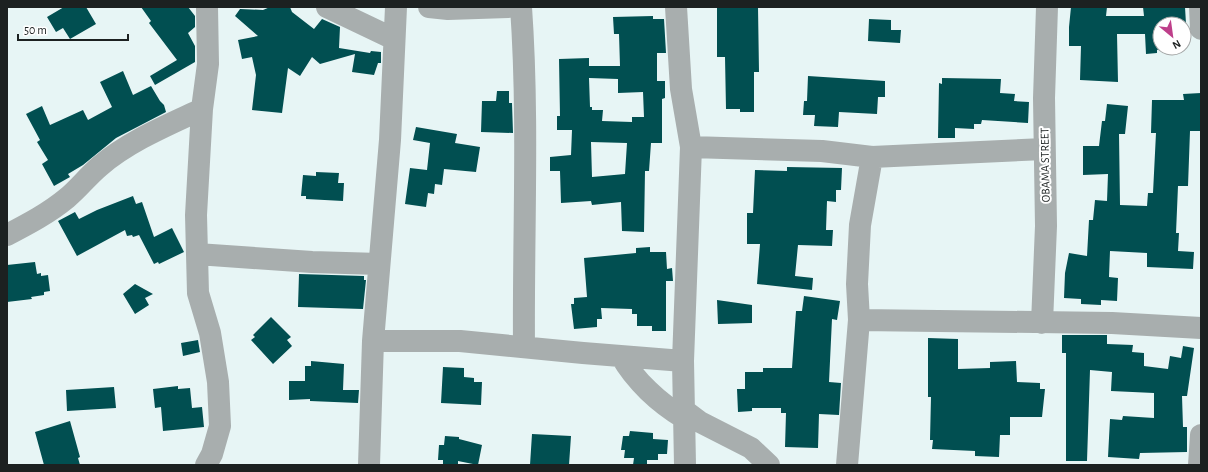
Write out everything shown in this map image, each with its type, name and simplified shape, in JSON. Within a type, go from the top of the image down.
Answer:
[{"type":"street","points":[[206,465],[212,454],[220,426],[218,382],[210,334],[198,293],[196,215],[202,109],[208,64],[207,7]]},
{"type":"street","points":[[328,7],[394,39]]},
{"type":"street","points":[[369,465],[373,341],[390,140],[396,7]]},
{"type":"street","points":[[429,7],[448,9],[508,7]]},
{"type":"street","points":[[521,7],[523,42],[524,141],[524,347]]},
{"type":"street","points":[[676,7],[681,89],[691,147],[683,360],[685,465]]},
{"type":"street","name":"OBAMA STREET","points":[[1042,323],[1046,226],[1044,149],[1047,7]]},
{"type":"street","points":[[1200,7],[1201,29]]},
{"type":"street","points":[[7,235],[52,210],[68,197],[100,165],[162,128],[202,109]]},
{"type":"street","points":[[691,147],[822,151],[872,157],[1044,149]]},
{"type":"street","points":[[847,465],[859,320],[857,284],[860,225],[872,157]]},
{"type":"street","points":[[197,254],[312,262],[379,264]]},
{"type":"street","points":[[859,320],[1112,323],[1201,328]]},
{"type":"street","points":[[373,341],[460,341],[620,356],[683,360]]},
{"type":"street","points":[[620,356],[633,375],[672,410],[684,414],[751,448],[769,465]]},
{"type":"street","points":[[1199,465],[1201,435]]},
{"type":"building","points":[[64,7],[86,7],[96,24],[70,39],[63,28],[56,32],[47,17]]},
{"type":"building","points":[[141,7],[188,7],[195,16],[195,27],[188,33],[195,46],[195,62],[155,85],[150,76],[177,60],[149,23],[151,21]]},
{"type":"building","points":[[270,7],[290,7],[292,12],[314,29],[322,19],[340,27],[339,48],[370,53],[371,51],[381,52],[381,63],[378,63],[374,75],[352,72],[355,54],[320,64],[312,57],[300,76],[288,68],[282,113],[252,110],[256,75],[252,57],[242,59],[238,40],[258,36],[235,16],[240,9],[263,10]]},
{"type":"building","points":[[717,7],[758,7],[759,72],[754,72],[754,112],[740,112],[740,109],[726,109],[725,57],[717,57]]},
{"type":"building","points":[[1071,7],[1107,7],[1106,16],[1144,16],[1143,7],[1185,7],[1186,16],[1152,16],[1152,53],[1146,54],[1145,34],[1117,34],[1118,82],[1080,80],[1081,46],[1069,46]]},
{"type":"building","points":[[653,16],[653,19],[664,19],[666,53],[657,53],[657,81],[665,81],[665,98],[662,99],[662,143],[651,143],[649,171],[645,171],[644,232],[622,231],[621,202],[592,205],[591,201],[561,203],[560,171],[550,171],[550,157],[571,155],[572,130],[557,130],[557,116],[560,116],[559,59],[589,58],[589,66],[620,66],[619,34],[614,34],[613,17]],"holes":[[[589,78],[618,79],[618,93],[643,92],[644,117],[632,117],[632,122],[602,121],[603,110],[592,110],[592,107],[590,107]],[[591,142],[627,143],[625,174],[592,177]]]},
{"type":"building","points":[[869,19],[891,20],[891,30],[901,30],[900,43],[868,41]]},
{"type":"building","points":[[123,71],[133,95],[151,86],[164,105],[166,112],[116,138],[83,165],[68,174],[70,177],[54,186],[42,164],[48,160],[37,142],[40,140],[26,114],[42,106],[50,125],[83,110],[88,120],[112,107],[100,82]]},
{"type":"building","points":[[808,76],[885,81],[885,97],[878,97],[877,114],[839,112],[838,127],[814,126],[815,115],[803,115],[804,101],[807,101]]},
{"type":"building","points":[[942,78],[1001,79],[1000,93],[1015,94],[1014,101],[1029,102],[1028,123],[982,120],[981,124],[974,124],[974,129],[955,128],[955,138],[938,138],[939,83],[942,84]]},
{"type":"building","points":[[497,91],[509,91],[509,103],[512,103],[513,133],[481,132],[482,101],[496,101]]},
{"type":"building","points":[[1201,93],[1201,131],[1190,131],[1188,186],[1178,186],[1176,233],[1179,233],[1178,251],[1194,252],[1193,269],[1147,267],[1147,253],[1110,251],[1109,277],[1118,278],[1117,301],[1101,300],[1101,305],[1081,304],[1081,299],[1064,298],[1065,273],[1069,253],[1087,256],[1089,220],[1093,220],[1095,200],[1107,201],[1108,174],[1083,175],[1083,146],[1099,146],[1102,121],[1105,121],[1107,104],[1128,106],[1125,134],[1119,134],[1120,205],[1147,206],[1148,193],[1153,193],[1156,133],[1151,133],[1152,100],[1184,100],[1183,94]]},
{"type":"building","points":[[416,127],[457,134],[455,143],[480,147],[476,172],[444,169],[442,185],[435,184],[434,194],[428,193],[426,207],[405,204],[410,168],[427,170],[430,143],[413,140]]},
{"type":"building","points":[[787,167],[842,168],[841,190],[836,190],[836,202],[827,201],[826,230],[833,230],[832,246],[798,245],[795,276],[813,278],[812,290],[757,284],[760,244],[747,244],[747,213],[753,213],[755,170],[787,171]]},
{"type":"building","points":[[316,172],[339,173],[338,183],[344,183],[343,201],[306,199],[306,196],[301,196],[303,175],[316,176]]},
{"type":"building","points":[[133,196],[136,204],[142,202],[154,237],[172,228],[184,252],[159,264],[158,262],[154,264],[139,235],[133,237],[132,235],[127,236],[125,230],[77,256],[58,221],[75,212],[79,219],[97,210]]},
{"type":"building","points":[[650,247],[650,252],[666,252],[667,269],[672,268],[673,281],[666,281],[666,331],[652,331],[652,326],[637,326],[637,314],[632,314],[632,309],[601,308],[602,319],[597,319],[597,327],[574,329],[571,304],[574,304],[574,298],[587,297],[584,258],[636,253],[636,248]]},
{"type":"building","points":[[35,262],[37,274],[41,273],[41,276],[48,275],[50,291],[44,292],[44,295],[31,297],[32,299],[7,302],[7,265]]},
{"type":"building","points":[[299,274],[364,276],[364,280],[366,280],[363,309],[298,307]]},
{"type":"building","points":[[135,284],[153,294],[145,298],[149,305],[135,314],[123,294]]},
{"type":"building","points":[[804,296],[840,301],[837,320],[832,319],[829,382],[841,383],[839,415],[819,414],[818,448],[785,447],[786,413],[781,413],[781,408],[752,408],[752,411],[738,412],[737,389],[745,389],[745,372],[763,372],[763,368],[792,368],[796,311],[802,311]]},
{"type":"building","points":[[717,300],[752,305],[752,323],[718,324]]},
{"type":"building","points":[[271,317],[291,337],[287,340],[292,346],[273,364],[251,340],[255,337],[253,335]]},
{"type":"building","points":[[1062,335],[1107,335],[1107,344],[1133,345],[1132,352],[1144,353],[1144,366],[1168,369],[1170,356],[1181,358],[1183,346],[1194,348],[1187,396],[1182,396],[1183,427],[1187,427],[1187,452],[1140,453],[1139,459],[1108,457],[1110,419],[1122,420],[1123,416],[1154,418],[1154,393],[1111,391],[1112,372],[1090,370],[1087,461],[1066,461],[1066,353],[1062,353]]},
{"type":"building","points":[[928,338],[958,339],[958,369],[990,368],[990,362],[1016,361],[1017,382],[1040,383],[1040,389],[1045,389],[1042,417],[1010,417],[1010,435],[1000,435],[999,457],[975,456],[975,451],[932,449],[933,440],[930,440],[931,397],[928,397]]},
{"type":"building","points":[[198,340],[200,352],[183,356],[181,343]]},
{"type":"building","points":[[311,361],[344,364],[343,390],[359,390],[358,403],[310,401],[310,399],[289,400],[289,381],[305,381],[305,366],[311,366]]},
{"type":"building","points":[[443,367],[464,368],[464,377],[474,378],[474,382],[482,382],[481,405],[441,403]]},
{"type":"building","points":[[178,386],[178,389],[190,388],[192,408],[202,407],[204,427],[163,431],[161,407],[155,408],[153,389]]},
{"type":"building","points":[[114,387],[116,408],[67,411],[66,390]]},
{"type":"building","points":[[70,421],[80,457],[78,458],[80,465],[44,465],[35,432]]},
{"type":"building","points":[[630,431],[653,433],[653,439],[668,440],[667,454],[658,454],[658,460],[647,460],[647,465],[633,465],[634,458],[624,458],[625,450],[621,450],[623,436],[629,436]]},
{"type":"building","points":[[532,434],[571,436],[569,465],[530,465]]},
{"type":"building","points":[[445,436],[459,437],[459,439],[482,445],[478,465],[458,461],[458,465],[443,465],[443,460],[438,460],[439,445],[444,445]]}]
